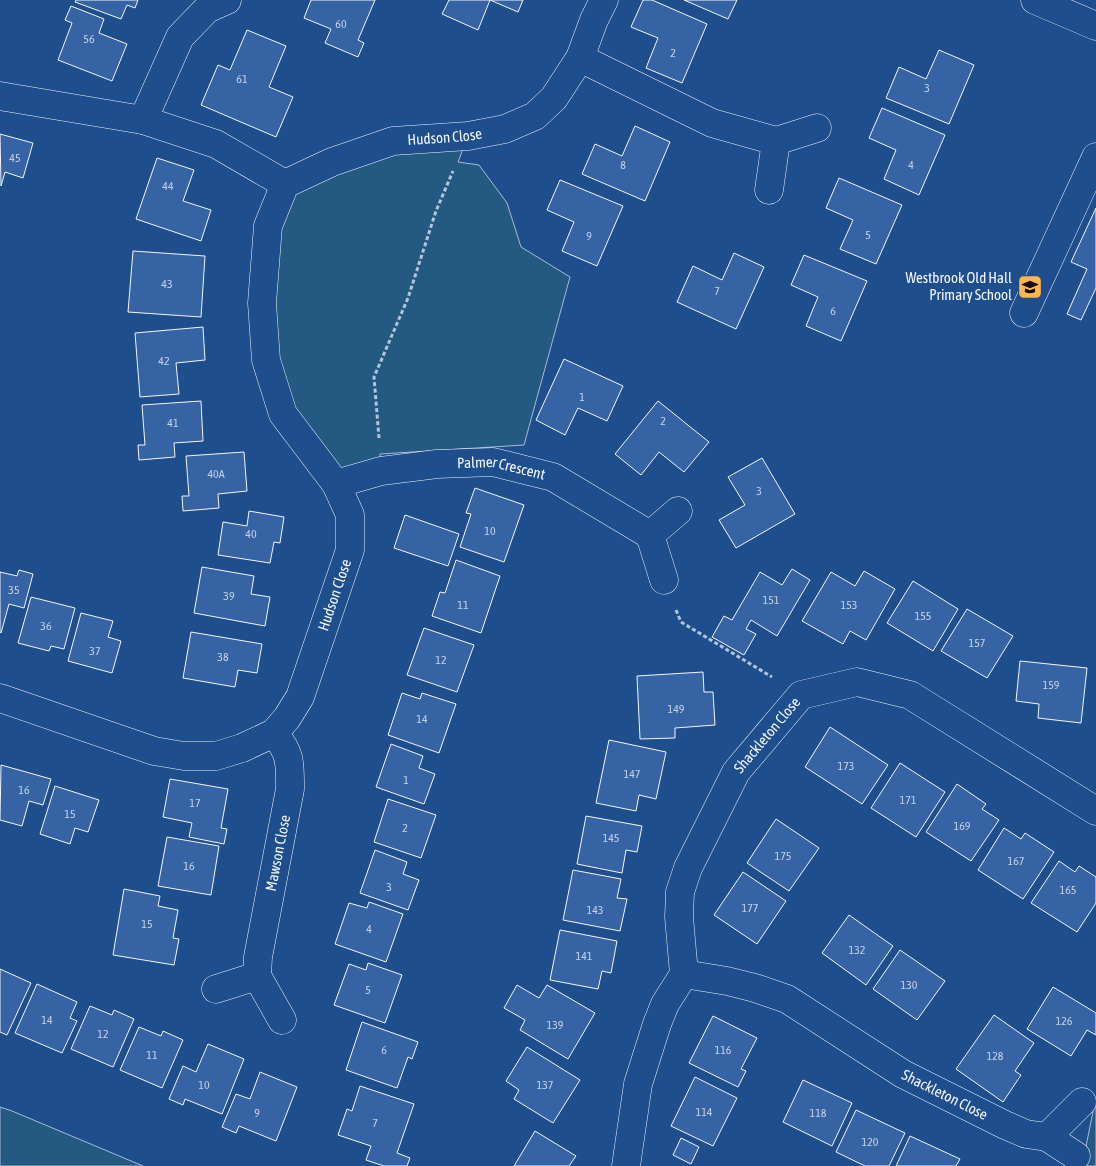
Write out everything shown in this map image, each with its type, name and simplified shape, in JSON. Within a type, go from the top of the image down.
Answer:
[{"type":"street","name":"Hudson Close","points":[[0,698],[154,751],[184,756],[216,756],[242,748],[274,733],[287,718],[300,697],[350,550],[350,514],[336,484],[283,414],[266,360],[262,303],[268,226],[285,184],[332,162],[393,141],[468,136],[505,129],[535,116],[554,98],[580,58],[594,20],[604,0]]},
{"type":"street","points":[[1035,0],[1096,26]]},
{"type":"street","points":[[144,120],[180,37],[212,3]]},
{"type":"street","points":[[580,58],[712,123],[776,141],[817,128]]},
{"type":"street","points":[[0,96],[144,120],[216,144],[285,184]]},
{"type":"street","points":[[769,190],[776,141]]},
{"type":"street","points":[[1024,313],[1096,157]]},
{"type":"street","name":"Palmer Crescent","points":[[336,484],[381,471],[438,464],[493,462],[553,477],[650,535]]},
{"type":"street","points":[[664,580],[650,535],[678,511]]},
{"type":"street","name":"Shackleton Close","points":[[1076,1156],[1047,1137],[1026,1134],[1004,1125],[903,1074],[787,999],[727,981],[684,974],[679,917],[680,892],[688,868],[736,772],[802,696],[857,682],[910,695],[1096,811]]},
{"type":"street","name":"Mawson Close","points":[[257,976],[258,957],[290,788],[290,767],[285,747],[274,733]]},
{"type":"street","points":[[626,1166],[638,1084],[657,1024],[666,1004],[684,974]]},
{"type":"street","points":[[216,989],[257,976],[282,1020]]},
{"type":"street","points":[[1047,1137],[1082,1102]]},
{"type":"path","points":[[381,471],[374,377],[408,298],[436,211],[468,136]]},
{"type":"path","points":[[664,580],[682,622],[802,696]]},
{"type":"shaded area","points":[[468,136],[458,162],[479,165],[507,203],[521,247],[570,277],[524,445],[380,454],[381,471],[336,484],[266,360],[285,184],[393,141]]},
{"type":"shaded area","points":[[1096,1097],[1096,1166],[1082,1166]]},
{"type":"shaded area","points":[[0,1107],[12,1111],[143,1166],[0,1166]]},
{"type":"building","points":[[76,0],[138,0],[135,8],[127,5],[121,19],[75,2]]},
{"type":"building","points":[[311,0],[375,0],[358,40],[364,43],[358,57],[325,43],[331,29],[304,18]]},
{"type":"building","points":[[449,0],[490,0],[478,30],[442,14]]},
{"type":"building","points":[[490,0],[523,0],[518,12]]},
{"type":"building","points":[[643,0],[652,0],[707,24],[682,83],[646,68],[658,38],[631,27]]},
{"type":"building","points":[[684,0],[737,0],[728,19]]},
{"type":"building","points":[[71,6],[104,19],[99,33],[127,44],[112,81],[58,60],[72,23],[65,20]]},
{"type":"building","points":[[247,30],[286,46],[269,87],[293,97],[276,137],[201,105],[218,65],[230,70]]},
{"type":"building","points":[[939,50],[974,65],[949,124],[886,98],[899,67],[926,79]]},
{"type":"building","points":[[882,108],[945,135],[919,195],[884,179],[896,150],[869,138]]},
{"type":"building","points":[[635,126],[670,142],[645,201],[582,174],[595,144],[622,156]]},
{"type":"building","points":[[0,134],[33,143],[23,178],[5,172],[1,186]]},
{"type":"building","points":[[157,158],[194,170],[183,201],[211,210],[201,241],[136,219]]},
{"type":"building","points":[[839,178],[902,205],[876,264],[840,249],[853,220],[826,208]]},
{"type":"building","points":[[560,180],[623,206],[597,266],[562,251],[574,222],[547,210]]},
{"type":"building","points":[[1096,208],[1096,288],[1081,320],[1067,314],[1087,269],[1071,262]]},
{"type":"building","points":[[133,251],[205,256],[201,317],[128,312]]},
{"type":"building","points":[[734,253],[764,267],[736,329],[677,302],[693,266],[722,280]]},
{"type":"building","points":[[804,255],[867,281],[841,341],[806,326],[818,297],[791,285]]},
{"type":"building","points":[[203,327],[205,360],[176,363],[179,394],[140,397],[135,333]]},
{"type":"building","points":[[564,359],[623,386],[607,421],[578,408],[565,435],[536,420]]},
{"type":"building","points":[[201,401],[203,441],[174,443],[175,457],[139,460],[138,445],[145,445],[142,405]]},
{"type":"building","points":[[658,401],[709,442],[684,472],[659,452],[641,475],[615,454]]},
{"type":"building","points":[[244,452],[247,491],[218,494],[219,508],[183,511],[182,496],[189,496],[186,456]]},
{"type":"building","points":[[762,458],[795,514],[736,548],[719,520],[745,505],[728,477]]},
{"type":"building","points":[[475,488],[524,505],[504,562],[460,547],[471,514],[466,513]]},
{"type":"building","points":[[249,511],[284,517],[280,543],[274,542],[270,563],[218,555],[223,522],[247,526]]},
{"type":"building","points":[[405,515],[459,534],[448,566],[394,548]]},
{"type":"building","points":[[456,560],[500,576],[481,633],[432,616],[440,592],[445,593]]},
{"type":"building","points":[[202,567],[254,576],[251,594],[270,597],[265,626],[194,613]]},
{"type":"building","points":[[792,569],[810,580],[777,636],[751,620],[746,629],[756,634],[744,655],[712,637],[724,616],[732,620],[760,572],[782,585]]},
{"type":"building","points":[[19,570],[33,574],[24,608],[9,604],[1,633],[0,572],[17,576]]},
{"type":"building","points":[[864,571],[895,589],[866,640],[850,631],[843,644],[802,621],[831,572],[855,586]]},
{"type":"building","points":[[913,581],[958,609],[933,651],[887,623]]},
{"type":"building","points":[[31,597],[75,608],[64,649],[51,646],[49,651],[18,643]]},
{"type":"building","points":[[967,609],[1013,636],[987,678],[941,651]]},
{"type":"building","points":[[81,613],[113,621],[108,637],[121,641],[112,673],[68,661]]},
{"type":"building","points":[[424,628],[474,645],[457,692],[407,675]]},
{"type":"building","points":[[191,632],[262,644],[257,673],[238,670],[235,687],[183,678]]},
{"type":"building","points":[[1020,661],[1087,668],[1081,723],[1038,718],[1039,704],[1016,701]]},
{"type":"building","points":[[703,672],[704,692],[713,692],[715,725],[675,728],[675,738],[640,739],[637,676]]},
{"type":"building","points":[[402,693],[420,699],[422,693],[456,704],[439,753],[388,735]]},
{"type":"building","points":[[830,727],[888,765],[862,804],[805,767]]},
{"type":"building","points":[[609,740],[666,752],[656,799],[639,795],[636,811],[596,803]]},
{"type":"building","points":[[391,744],[423,756],[419,768],[435,774],[424,804],[376,787]]},
{"type":"building","points":[[900,763],[945,792],[916,837],[871,808]]},
{"type":"building","points":[[1,765],[51,779],[43,805],[29,801],[22,826],[0,820]]},
{"type":"building","points":[[170,779],[228,789],[221,828],[227,829],[224,844],[189,837],[192,823],[163,817]]},
{"type":"building","points":[[957,784],[986,804],[982,809],[999,820],[971,861],[926,832]]},
{"type":"building","points":[[55,786],[99,800],[88,832],[75,828],[70,844],[40,834]]},
{"type":"building","points":[[388,799],[436,815],[421,858],[374,842]]},
{"type":"building","points":[[586,816],[642,826],[637,852],[626,850],[622,873],[577,864]]},
{"type":"building","points":[[776,819],[819,848],[789,891],[747,863]]},
{"type":"building","points":[[1004,828],[1021,839],[1025,833],[1054,852],[1023,899],[978,870]]},
{"type":"building","points":[[167,837],[219,846],[211,895],[158,886]]},
{"type":"building","points":[[375,850],[407,862],[403,874],[419,880],[408,910],[360,893]]},
{"type":"building","points":[[1059,861],[1075,872],[1079,866],[1096,877],[1096,903],[1077,932],[1031,903]]},
{"type":"building","points":[[573,870],[621,879],[617,898],[627,899],[620,931],[563,920]]},
{"type":"building","points":[[743,872],[786,901],[757,944],[714,915]]},
{"type":"building","points":[[124,889],[160,896],[158,906],[178,910],[173,938],[179,939],[174,965],[113,955]]},
{"type":"building","points":[[369,902],[403,914],[386,962],[335,944],[349,903],[367,908]]},
{"type":"building","points":[[849,915],[893,946],[866,985],[822,953]]},
{"type":"building","points":[[560,930],[617,941],[611,973],[602,971],[598,989],[550,980]]},
{"type":"building","points":[[900,950],[945,981],[917,1020],[873,989]]},
{"type":"building","points":[[368,963],[402,975],[385,1023],[334,1005],[349,964],[366,970]]},
{"type":"building","points":[[0,969],[31,983],[7,1035],[0,1032]]},
{"type":"building","points":[[37,984],[77,1002],[70,1018],[77,1021],[62,1053],[15,1033]]},
{"type":"building","points":[[517,985],[539,998],[547,985],[595,1013],[568,1059],[520,1030],[525,1020],[504,1008]]},
{"type":"building","points":[[1053,987],[1096,1013],[1096,1035],[1087,1030],[1071,1056],[1027,1029]]},
{"type":"building","points":[[90,1006],[112,1015],[114,1010],[134,1019],[113,1067],[71,1049]]},
{"type":"building","points":[[994,1015],[1034,1043],[1015,1071],[1021,1075],[1003,1102],[956,1069]]},
{"type":"building","points":[[713,1016],[757,1038],[741,1069],[746,1071],[738,1087],[689,1063]]},
{"type":"building","points":[[362,1022],[418,1042],[412,1059],[408,1057],[397,1088],[346,1070]]},
{"type":"building","points":[[139,1027],[161,1036],[163,1031],[183,1040],[162,1088],[120,1070]]},
{"type":"building","points":[[208,1044],[244,1059],[222,1114],[185,1099],[183,1105],[169,1099],[183,1066],[196,1072]]},
{"type":"building","points":[[527,1047],[580,1080],[553,1123],[514,1099],[519,1090],[506,1081]]},
{"type":"building","points":[[260,1072],[297,1087],[276,1141],[239,1126],[236,1133],[222,1127],[236,1094],[250,1099]]},
{"type":"building","points":[[695,1077],[737,1098],[713,1146],[671,1126]]},
{"type":"building","points":[[803,1080],[852,1103],[832,1146],[783,1122]]},
{"type":"building","points":[[360,1086],[414,1104],[397,1153],[410,1158],[407,1166],[384,1166],[366,1160],[371,1146],[338,1135],[347,1109],[352,1111]]},
{"type":"building","points":[[856,1110],[905,1133],[889,1166],[865,1166],[836,1152]]},
{"type":"building","points":[[535,1131],[576,1156],[569,1166],[514,1166]]},
{"type":"building","points":[[910,1136],[960,1159],[956,1166],[896,1166]]},
{"type":"building","points":[[681,1138],[699,1147],[691,1164],[673,1155]]},
{"type":"place","name":"Westbrook Old Hall Primary School","points":[[1030,287]]}]
